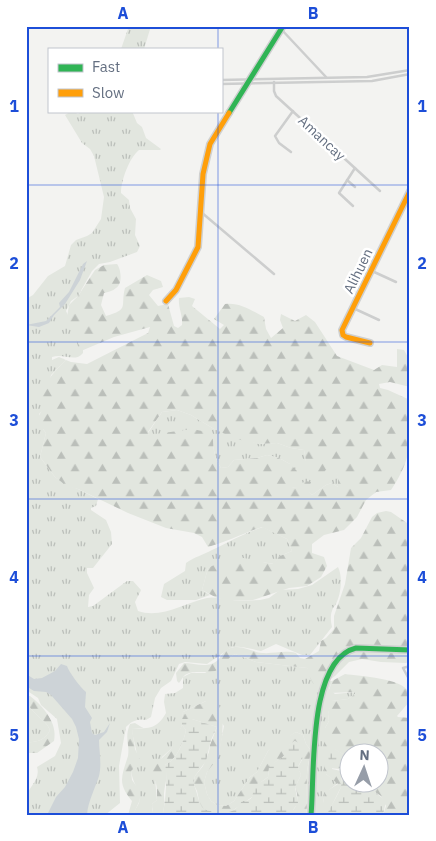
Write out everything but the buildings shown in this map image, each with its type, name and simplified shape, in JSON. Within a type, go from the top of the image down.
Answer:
[{"type":"street","points":[[166,301],[176,290],[198,247],[203,174],[208,149],[218,129],[242,91],[251,81],[282,28],[325,74],[326,78]]},
{"type":"street","points":[[222,84],[375,76],[410,70]]},
{"type":"street","points":[[222,80],[372,80],[410,74]]},
{"type":"street","name":"Amancay","points":[[274,81],[275,95],[380,191]]},
{"type":"street","points":[[235,84],[242,91]]},
{"type":"street","points":[[291,152],[279,143],[275,136],[293,111]]},
{"type":"street","points":[[353,206],[339,193],[355,168]]},
{"type":"street","points":[[347,180],[355,187]]},
{"type":"street","name":"Alihuen","points":[[370,343],[362,339],[349,339],[342,334],[342,329],[410,191]]},
{"type":"street","points":[[200,211],[274,274]]},
{"type":"street","points":[[371,270],[396,282]]},
{"type":"street","points":[[353,308],[379,320]]},
{"type":"street","points":[[311,815],[314,798],[315,731],[322,693],[331,666],[340,655],[356,648],[410,650]]},
{"type":"street","points":[[410,666],[403,668],[410,680]]},
{"type":"green space","points":[[129,26],[151,26],[144,48],[121,48]]},
{"type":"green space","points":[[70,112],[78,114],[81,112],[132,112],[137,123],[142,127],[146,138],[161,149],[139,150],[129,164],[124,176],[121,193],[129,200],[130,208],[136,219],[135,235],[140,246],[137,252],[99,264],[92,271],[78,296],[71,301],[66,311],[83,348],[83,353],[73,358],[61,356],[52,357],[52,360],[59,357],[66,360],[51,375],[44,409],[39,414],[46,433],[40,457],[55,477],[68,486],[98,499],[96,506],[91,508],[91,510],[106,520],[111,532],[112,544],[93,568],[87,568],[87,573],[94,588],[89,595],[88,607],[93,606],[127,581],[133,581],[141,590],[135,602],[138,611],[147,613],[164,612],[210,598],[231,599],[234,601],[269,598],[280,590],[298,589],[312,585],[338,567],[341,586],[338,600],[331,613],[332,627],[310,655],[302,655],[276,644],[261,651],[241,647],[231,648],[207,664],[185,662],[179,664],[171,681],[161,688],[155,698],[151,717],[146,720],[135,720],[126,727],[119,766],[120,803],[105,815],[26,815],[26,798],[36,780],[37,767],[55,756],[61,743],[57,719],[41,705],[38,698],[26,690],[26,299],[33,295],[48,276],[65,266],[71,245],[76,240],[92,233],[101,219],[104,197],[94,156],[90,149],[82,143],[65,115]]},
{"type":"green space","points":[[117,264],[121,276],[120,283],[115,289],[104,293],[101,305],[106,316],[114,314],[121,309],[125,288],[147,275],[161,281],[163,287],[153,290],[149,295],[158,306],[168,304],[174,326],[178,328],[182,325],[179,298],[189,297],[195,299],[192,306],[220,329],[224,325],[214,319],[225,304],[240,305],[250,309],[264,317],[266,329],[271,338],[283,328],[280,320],[281,314],[295,321],[306,315],[315,322],[337,356],[374,370],[382,365],[397,367],[397,349],[404,350],[410,361],[410,387],[390,382],[379,384],[380,388],[410,400],[410,437],[404,467],[391,490],[376,492],[366,500],[357,517],[344,530],[324,535],[312,544],[312,553],[324,557],[327,566],[321,577],[307,586],[289,588],[253,600],[230,601],[217,598],[202,590],[208,568],[238,557],[273,564],[280,556],[292,551],[287,539],[262,527],[208,547],[202,537],[194,533],[166,528],[128,513],[78,489],[68,487],[55,477],[40,457],[46,433],[43,429],[38,430],[35,425],[45,401],[41,395],[48,380],[66,360],[87,364],[148,333],[150,327],[114,337],[81,351],[67,317],[69,305],[78,296],[95,270],[104,265]],"holes":[[[177,410],[191,415],[214,429],[236,439],[259,444],[277,443],[304,450],[306,461],[303,469],[319,475],[326,470],[335,470],[338,487],[332,483],[312,495],[308,491],[311,482],[305,481],[298,487],[292,488],[296,480],[297,471],[290,464],[279,458],[267,455],[234,460],[228,467],[221,468],[215,454],[213,438],[207,432],[192,429],[149,435],[148,432],[162,412]]]},
{"type":"green space","points":[[177,410],[191,415],[214,429],[259,444],[277,443],[304,450],[306,461],[326,470],[336,470],[338,487],[332,483],[312,495],[303,489],[291,488],[290,464],[279,458],[267,455],[234,460],[228,467],[221,468],[215,454],[213,438],[175,432],[150,436],[148,433],[162,412]]},
{"type":"green space","points":[[391,512],[410,525],[410,648],[405,649],[410,654],[410,661],[406,663],[381,662],[362,659],[349,662],[335,676],[321,686],[314,685],[307,668],[256,662],[235,654],[215,671],[190,673],[184,676],[179,683],[177,681],[176,673],[184,663],[201,665],[214,663],[226,650],[232,647],[241,647],[262,653],[291,652],[305,659],[319,651],[321,641],[334,629],[334,616],[345,584],[351,548],[361,538],[372,517],[377,513]]},
{"type":"green space","points":[[263,527],[287,539],[292,551],[280,556],[274,564],[262,562],[208,568],[202,590],[210,595],[196,600],[167,600],[161,597],[164,584],[185,571],[186,563]]},
{"type":"green space","points":[[235,654],[256,662],[307,668],[321,686],[332,681],[329,689],[335,694],[356,692],[348,699],[332,701],[328,714],[329,721],[325,728],[326,774],[338,783],[325,793],[323,815],[306,815],[308,768],[312,752],[306,744],[303,735],[296,732],[268,751],[257,772],[250,777],[234,801],[226,806],[217,805],[211,801],[204,782],[207,772],[218,757],[224,726],[206,701],[183,712],[182,725],[178,736],[171,749],[162,757],[155,779],[157,800],[152,804],[153,814],[133,815],[139,799],[131,771],[137,762],[132,729],[148,728],[156,725],[166,713],[165,694],[175,693],[183,688],[183,677],[191,673],[205,673]]},
{"type":"green space","points":[[345,674],[370,677],[399,684],[409,693],[410,701],[397,716],[410,718],[410,815],[383,815],[386,806],[378,794],[388,794],[388,744],[338,744],[338,751],[334,749],[332,769],[338,770],[338,784],[326,774],[324,767],[325,728],[329,721],[328,714],[331,701],[348,699],[356,692],[328,693],[332,681]]},
{"type":"green space","points":[[26,696],[30,696],[40,705],[52,721],[54,728],[54,741],[37,753],[26,753],[26,742],[40,740],[50,730],[26,704]]},
{"type":"green space","points":[[206,701],[218,703],[223,717],[222,738],[218,758],[207,772],[204,782],[211,801],[217,805],[226,806],[234,801],[250,777],[257,772],[268,751],[277,743],[296,732],[303,735],[306,744],[312,752],[307,775],[306,815],[293,815],[297,799],[295,787],[301,775],[298,767],[302,760],[295,741],[287,747],[284,756],[271,767],[268,777],[257,785],[252,797],[232,811],[223,814],[204,810],[200,805],[193,783],[209,752],[217,727],[192,719],[182,719],[183,712]]},
{"type":"green space","points":[[26,704],[50,730],[46,736],[33,742],[26,742]]},
{"type":"green space","points":[[182,719],[192,719],[217,727],[211,740],[206,761],[195,776],[193,783],[202,807],[208,810],[232,811],[242,801],[250,799],[257,784],[268,777],[269,766],[284,756],[284,748],[295,741],[299,743],[305,753],[298,767],[301,775],[295,787],[298,803],[293,810],[293,815],[158,815],[163,813],[164,809],[165,765],[176,755],[185,735],[186,730],[182,725]]},
{"type":"green space","points":[[135,723],[143,728],[132,729],[135,749],[141,762],[131,771],[132,780],[140,795],[133,815],[128,815],[132,801],[124,789],[122,777],[128,756],[128,729],[130,724]]},
{"type":"green space","points":[[182,725],[186,730],[181,746],[173,759],[165,765],[167,775],[163,813],[151,815],[153,811],[152,804],[157,800],[157,793],[151,769],[171,749]]},
{"type":"green space","points":[[330,746],[338,751],[338,769],[330,768],[328,755]]},
{"type":"green space","points":[[338,784],[338,793],[327,815],[323,815],[323,803],[325,792]]},
{"type":"green space","points":[[338,794],[377,794],[386,801],[383,815],[327,815]]},
{"type":"shaded area","points":[[87,261],[80,280],[65,304],[49,323],[39,327],[26,325],[46,321],[60,307],[59,303],[69,292],[83,264]]},
{"type":"shaded area","points":[[61,664],[67,666],[86,692],[85,707],[92,718],[90,722],[92,733],[95,735],[104,732],[110,723],[107,732],[99,740],[100,771],[87,815],[47,815],[56,797],[65,787],[73,772],[78,758],[79,739],[72,719],[51,695],[46,692],[34,691],[26,686],[26,674],[34,679],[42,678],[55,671]]},
{"type":"traffic: fast","points":[[229,113],[283,26]]},
{"type":"traffic: fast","points":[[311,815],[317,721],[321,696],[329,674],[340,657],[356,648],[410,650]]},
{"type":"traffic: slow","points":[[166,301],[176,290],[198,247],[203,174],[210,144],[229,113]]},
{"type":"traffic: slow","points":[[370,343],[346,337],[343,335],[342,330],[410,191]]}]
